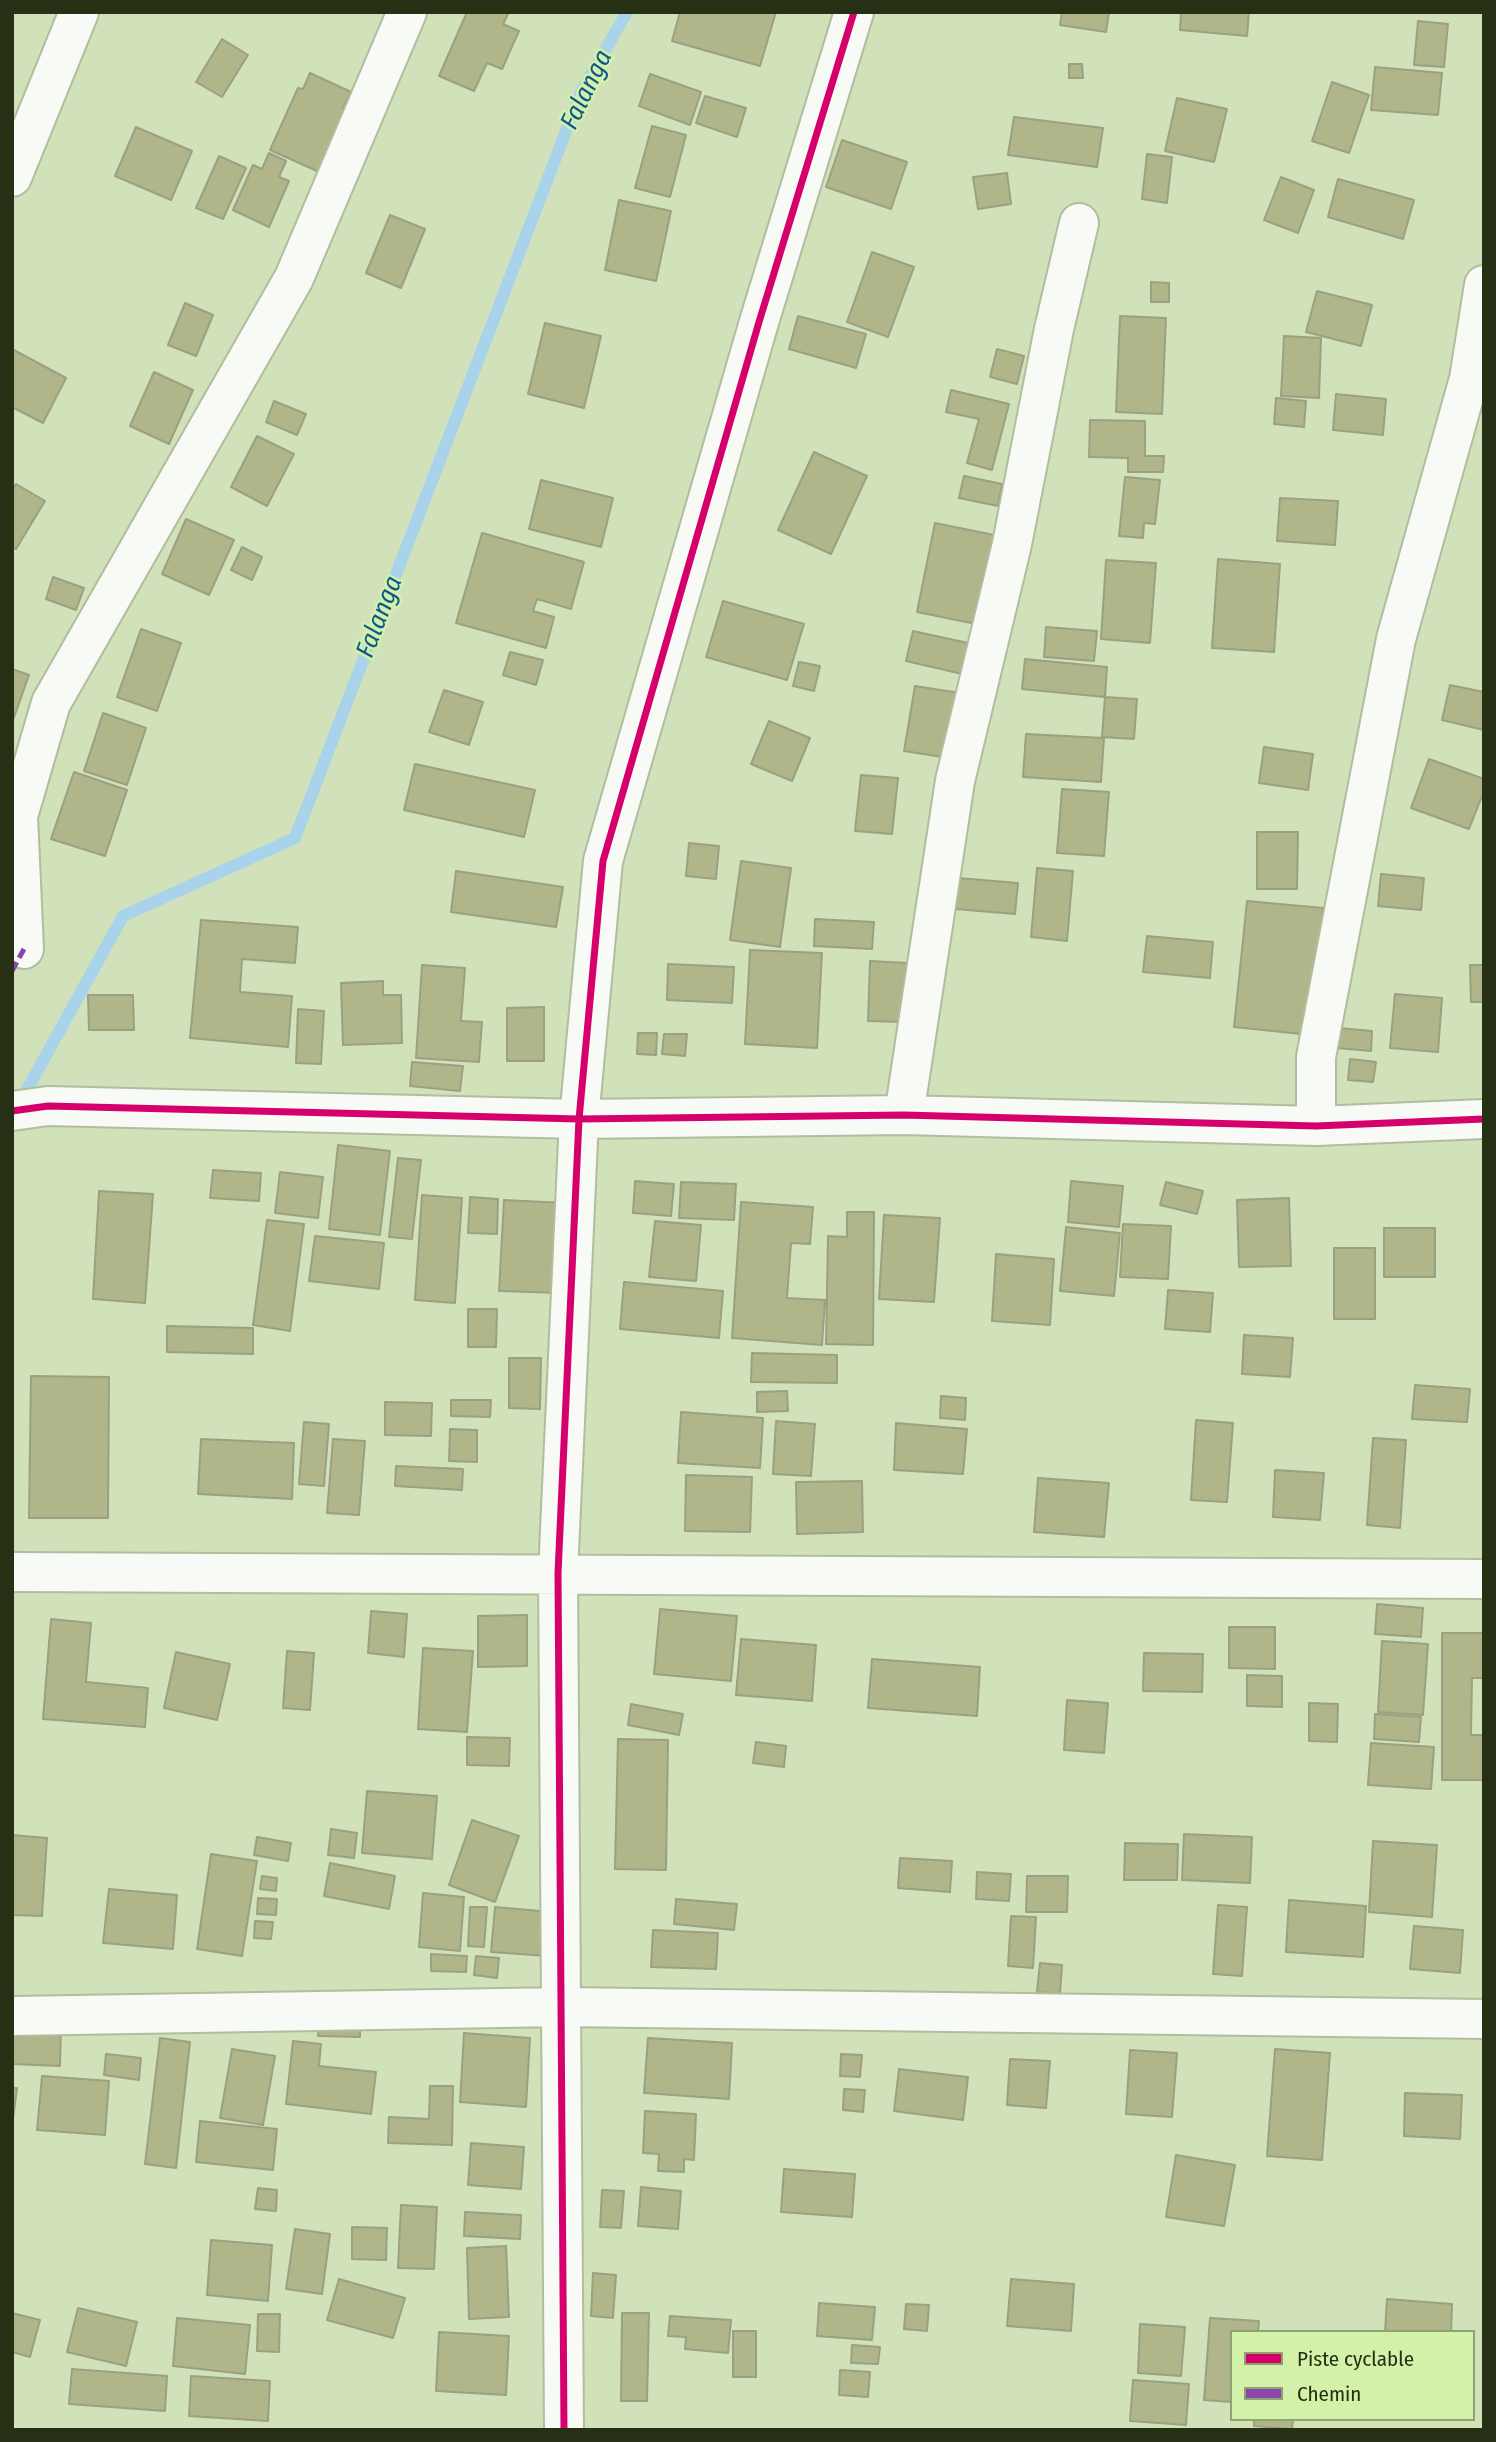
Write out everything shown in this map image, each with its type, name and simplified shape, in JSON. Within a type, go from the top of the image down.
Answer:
[{"type":"street","points":[[12,177],[79,12]]},
{"type":"street","points":[[24,949],[18,816],[51,703],[294,278],[407,12]]},
{"type":"street","points":[[564,2430],[558,1573],[579,1119],[603,860],[759,322],[854,12]]},
{"type":"street","points":[[904,1115],[955,781],[1012,544],[1054,329],[1079,223]]},
{"type":"street","points":[[1317,1126],[1316,1057],[1396,639],[1469,379],[1484,285]]},
{"type":"street","points":[[30,1108],[579,1119],[904,1115],[1317,1126],[1484,1119]]},
{"type":"street","points":[[12,1572],[1484,1579]]},
{"type":"street","points":[[12,2016],[563,2007],[1484,2019]]},
{"type":"building","points":[[467,12],[509,12],[503,24],[519,31],[502,69],[487,63],[474,91],[439,76]]},
{"type":"building","points":[[680,12],[776,12],[760,66],[672,41]]},
{"type":"building","points":[[1062,12],[1109,12],[1106,32],[1060,25]]},
{"type":"building","points":[[1181,12],[1249,12],[1247,36],[1180,30]]},
{"type":"building","points":[[1418,21],[1448,24],[1444,67],[1414,65]]},
{"type":"building","points":[[222,39],[248,55],[222,97],[196,82]]},
{"type":"building","points":[[1069,64],[1082,64],[1083,78],[1069,78]]},
{"type":"building","points":[[1375,67],[1442,73],[1438,115],[1371,110]]},
{"type":"building","points":[[310,73],[351,92],[343,108],[354,112],[326,175],[270,150],[298,88],[303,89]]},
{"type":"building","points":[[650,74],[701,92],[690,125],[639,106]]},
{"type":"building","points":[[1332,82],[1369,95],[1349,153],[1312,141]]},
{"type":"building","points":[[705,96],[746,108],[737,137],[696,123]]},
{"type":"building","points":[[1177,98],[1227,109],[1214,162],[1165,151]]},
{"type":"building","points":[[1014,117],[1103,128],[1097,167],[1008,155]]},
{"type":"building","points":[[652,126],[686,135],[670,197],[635,188]]},
{"type":"building","points":[[136,127],[192,151],[171,200],[115,176]]},
{"type":"building","points":[[842,140],[907,162],[891,209],[826,187]]},
{"type":"building","points":[[269,153],[286,161],[279,177],[289,181],[269,227],[233,210],[253,165],[262,169]]},
{"type":"building","points":[[1147,154],[1172,157],[1167,203],[1142,199]]},
{"type":"building","points":[[219,156],[246,168],[223,219],[196,208]]},
{"type":"building","points":[[1007,173],[1011,204],[978,209],[973,177]]},
{"type":"building","points":[[1281,177],[1314,190],[1298,233],[1264,220]]},
{"type":"building","points":[[1338,179],[1414,200],[1403,239],[1328,217]]},
{"type":"building","points":[[619,200],[671,211],[656,281],[605,270]]},
{"type":"building","points":[[390,215],[425,229],[401,288],[366,273]]},
{"type":"building","points":[[872,252],[914,267],[888,337],[847,322]]},
{"type":"building","points":[[1151,282],[1169,283],[1169,302],[1151,302]]},
{"type":"building","points":[[1317,291],[1372,305],[1361,346],[1306,332]]},
{"type":"building","points":[[185,303],[213,315],[196,356],[168,345]]},
{"type":"building","points":[[798,316],[866,334],[856,368],[789,349]]},
{"type":"building","points":[[1120,316],[1166,318],[1162,414],[1116,412]]},
{"type":"building","points":[[545,323],[601,336],[584,408],[528,394]]},
{"type":"building","points":[[1284,336],[1321,338],[1319,398],[1281,396]]},
{"type":"building","points":[[12,349],[66,378],[43,423],[12,407]]},
{"type":"building","points":[[997,349],[1024,356],[1017,384],[990,377]]},
{"type":"building","points":[[154,372],[193,390],[169,444],[130,426]]},
{"type":"building","points":[[951,390],[1009,404],[992,470],[967,463],[979,419],[946,412]]},
{"type":"building","points":[[1336,394],[1386,399],[1383,435],[1333,430]]},
{"type":"building","points":[[1276,398],[1306,401],[1304,427],[1274,424]]},
{"type":"building","points":[[274,401],[306,414],[297,435],[266,422]]},
{"type":"building","points":[[1090,420],[1145,421],[1145,456],[1164,456],[1163,472],[1128,472],[1128,458],[1089,457]]},
{"type":"building","points":[[257,436],[294,454],[267,506],[231,487]]},
{"type":"building","points":[[814,452],[867,476],[831,554],[778,530]]},
{"type":"building","points":[[964,476],[1002,484],[998,506],[959,498]]},
{"type":"building","points":[[1125,477],[1160,480],[1155,524],[1144,523],[1143,538],[1119,536]]},
{"type":"building","points":[[541,480],[613,498],[601,547],[529,529]]},
{"type":"building","points":[[16,484],[45,501],[16,549],[12,547],[12,490]]},
{"type":"building","points":[[1280,498],[1338,501],[1335,545],[1277,541]]},
{"type":"building","points":[[186,519],[234,540],[209,595],[162,574]]},
{"type":"building","points":[[935,523],[999,536],[981,625],[917,612]]},
{"type":"building","points":[[482,533],[584,562],[571,609],[537,599],[533,611],[554,617],[546,648],[456,623]]},
{"type":"building","points":[[242,547],[262,557],[252,580],[231,570]]},
{"type":"building","points":[[1218,559],[1280,564],[1274,652],[1212,648]]},
{"type":"building","points":[[1106,560],[1156,563],[1150,643],[1101,639]]},
{"type":"building","points":[[53,577],[84,588],[76,610],[46,599]]},
{"type":"building","points":[[723,601],[804,624],[787,680],[706,657]]},
{"type":"building","points":[[1046,627],[1097,631],[1094,661],[1044,657]]},
{"type":"building","points":[[141,629],[181,643],[157,711],[117,697]]},
{"type":"building","points":[[913,631],[977,645],[971,676],[906,661]]},
{"type":"building","points":[[510,652],[543,660],[536,685],[503,675]]},
{"type":"building","points":[[1025,659],[1107,667],[1105,697],[1022,689]]},
{"type":"building","points":[[799,662],[820,666],[814,691],[793,686]]},
{"type":"building","points":[[12,669],[29,675],[12,723]]},
{"type":"building","points":[[1450,685],[1484,692],[1484,730],[1442,720]]},
{"type":"building","points":[[915,686],[960,693],[949,758],[904,751]]},
{"type":"building","points":[[444,690],[483,702],[469,745],[429,732]]},
{"type":"building","points":[[1105,697],[1137,699],[1134,739],[1102,737]]},
{"type":"building","points":[[103,713],[146,728],[127,785],[84,771]]},
{"type":"building","points":[[769,721],[810,738],[792,781],[751,764]]},
{"type":"building","points":[[1026,734],[1104,738],[1101,782],[1023,777]]},
{"type":"building","points":[[1264,747],[1313,754],[1308,790],[1259,783]]},
{"type":"building","points":[[1429,759],[1484,779],[1484,791],[1469,829],[1411,808]]},
{"type":"building","points":[[415,764],[535,790],[524,837],[404,810]]},
{"type":"building","points":[[74,772],[127,790],[105,856],[51,839]]},
{"type":"building","points":[[861,775],[898,778],[892,834],[855,831]]},
{"type":"building","points":[[1062,789],[1109,792],[1104,856],[1057,853]]},
{"type":"building","points":[[1257,832],[1298,832],[1297,889],[1257,889]]},
{"type":"building","points":[[689,843],[719,846],[716,879],[686,876]]},
{"type":"building","points":[[741,861],[791,868],[780,947],[730,940]]},
{"type":"building","points":[[1037,868],[1073,871],[1067,941],[1031,937]]},
{"type":"building","points":[[456,871],[563,887],[556,927],[451,912]]},
{"type":"building","points":[[1381,874],[1424,878],[1421,910],[1378,906]]},
{"type":"building","points":[[958,878],[1018,883],[1015,914],[955,909]]},
{"type":"building","points":[[1247,901],[1323,908],[1311,1035],[1234,1027]]},
{"type":"building","points":[[815,919],[874,922],[872,949],[814,946]]},
{"type":"building","points":[[201,920],[298,927],[295,963],[242,959],[240,992],[292,996],[288,1047],[190,1038]]},
{"type":"building","points":[[1147,936],[1213,942],[1210,978],[1143,972]]},
{"type":"building","points":[[750,950],[822,953],[817,1048],[745,1044]]},
{"type":"building","points":[[870,961],[907,963],[904,1022],[868,1021]]},
{"type":"building","points":[[668,964],[734,967],[732,1003],[667,1000]]},
{"type":"building","points":[[422,965],[465,968],[461,1021],[482,1022],[479,1062],[416,1058]]},
{"type":"building","points":[[1470,965],[1484,965],[1484,1002],[1471,1002]]},
{"type":"building","points":[[383,981],[383,995],[401,995],[402,1043],[343,1045],[341,983]]},
{"type":"building","points":[[1395,994],[1442,998],[1438,1052],[1390,1048]]},
{"type":"building","points":[[88,995],[133,995],[134,1030],[89,1030]]},
{"type":"building","points":[[544,1007],[544,1061],[507,1061],[507,1008]]},
{"type":"building","points":[[298,1009],[324,1011],[321,1064],[296,1063]]},
{"type":"building","points":[[1328,1027],[1372,1031],[1371,1051],[1325,1047]]},
{"type":"building","points":[[638,1033],[657,1033],[656,1055],[637,1054]]},
{"type":"building","points":[[664,1034],[687,1034],[685,1056],[662,1054]]},
{"type":"building","points":[[1350,1059],[1376,1062],[1373,1082],[1348,1080]]},
{"type":"building","points":[[412,1062],[463,1066],[460,1091],[410,1086]]},
{"type":"building","points":[[338,1145],[390,1151],[380,1235],[329,1229]]},
{"type":"building","points":[[398,1158],[421,1160],[412,1239],[389,1237]]},
{"type":"building","points":[[213,1170],[261,1173],[259,1201],[210,1198]]},
{"type":"building","points":[[280,1172],[323,1177],[318,1218],[275,1213]]},
{"type":"building","points":[[635,1181],[674,1184],[671,1216],[633,1213]]},
{"type":"building","points":[[1071,1181],[1123,1186],[1119,1227],[1068,1222]]},
{"type":"building","points":[[681,1182],[736,1184],[734,1220],[679,1218]]},
{"type":"building","points":[[1166,1182],[1203,1191],[1197,1214],[1160,1205]]},
{"type":"building","points":[[99,1191],[153,1194],[145,1303],[93,1299]]},
{"type":"building","points":[[422,1195],[462,1198],[455,1303],[415,1300]]},
{"type":"building","points":[[470,1197],[498,1199],[497,1234],[468,1233]]},
{"type":"building","points":[[1289,1198],[1291,1266],[1239,1267],[1237,1200]]},
{"type":"building","points":[[504,1200],[565,1203],[561,1293],[499,1291]]},
{"type":"building","points":[[741,1202],[813,1207],[810,1244],[791,1243],[787,1298],[825,1300],[822,1345],[732,1338]]},
{"type":"building","points":[[847,1212],[874,1212],[873,1345],[826,1344],[828,1236],[847,1237]]},
{"type":"building","points":[[884,1215],[940,1218],[934,1302],[879,1299]]},
{"type":"building","points":[[267,1220],[304,1224],[290,1331],[253,1325]]},
{"type":"building","points":[[655,1221],[701,1225],[696,1281],[649,1277]]},
{"type":"building","points":[[1123,1224],[1171,1226],[1168,1279],[1120,1277]]},
{"type":"building","points":[[1066,1227],[1120,1233],[1114,1296],[1060,1291]]},
{"type":"building","points":[[1384,1228],[1435,1228],[1435,1277],[1384,1277]]},
{"type":"building","points":[[315,1236],[384,1243],[379,1289],[309,1281]]},
{"type":"building","points":[[1334,1248],[1375,1248],[1375,1319],[1334,1319]]},
{"type":"building","points":[[996,1254],[1054,1259],[1050,1325],[992,1321]]},
{"type":"building","points":[[624,1282],[723,1291],[719,1338],[620,1329]]},
{"type":"building","points":[[1168,1290],[1213,1293],[1210,1332],[1165,1329]]},
{"type":"building","points":[[468,1309],[497,1309],[496,1347],[468,1347]]},
{"type":"building","points":[[167,1326],[253,1328],[253,1354],[167,1352]]},
{"type":"building","points":[[1244,1335],[1293,1338],[1290,1377],[1242,1374]]},
{"type":"building","points":[[752,1353],[837,1355],[837,1383],[751,1382]]},
{"type":"building","points":[[509,1358],[541,1358],[540,1409],[509,1408]]},
{"type":"building","points":[[31,1376],[109,1377],[108,1518],[29,1518]]},
{"type":"building","points":[[1415,1385],[1470,1389],[1467,1422],[1412,1419]]},
{"type":"building","points":[[787,1391],[788,1411],[757,1412],[757,1392]]},
{"type":"building","points":[[941,1396],[966,1398],[965,1420],[940,1418]]},
{"type":"building","points":[[451,1400],[491,1400],[490,1417],[451,1416]]},
{"type":"building","points":[[385,1402],[432,1403],[431,1436],[385,1435]]},
{"type":"building","points":[[681,1412],[763,1418],[760,1468],[678,1463]]},
{"type":"building","points":[[1196,1420],[1233,1423],[1227,1502],[1191,1500]]},
{"type":"building","points":[[776,1421],[815,1424],[811,1476],[773,1474]]},
{"type":"building","points":[[304,1422],[329,1424],[324,1486],[299,1484]]},
{"type":"building","points":[[896,1423],[967,1429],[963,1474],[894,1470]]},
{"type":"building","points":[[450,1429],[477,1430],[477,1462],[449,1461]]},
{"type":"building","points":[[1373,1438],[1406,1440],[1400,1528],[1367,1525]]},
{"type":"building","points":[[201,1439],[294,1443],[292,1499],[198,1494]]},
{"type":"building","points":[[333,1439],[365,1441],[359,1515],[327,1513]]},
{"type":"building","points":[[396,1466],[463,1469],[462,1490],[395,1486]]},
{"type":"building","points":[[1275,1470],[1324,1473],[1320,1520],[1273,1517]]},
{"type":"building","points":[[686,1475],[752,1477],[750,1532],[685,1531]]},
{"type":"building","points":[[1038,1478],[1109,1483],[1104,1537],[1034,1532]]},
{"type":"building","points":[[862,1481],[863,1532],[797,1534],[796,1482]]},
{"type":"building","points":[[1377,1604],[1423,1608],[1421,1637],[1375,1634]]},
{"type":"building","points":[[660,1609],[737,1616],[731,1681],[654,1674]]},
{"type":"building","points":[[371,1611],[407,1614],[404,1657],[368,1653]]},
{"type":"building","points":[[527,1615],[527,1666],[478,1667],[478,1616]]},
{"type":"building","points":[[51,1619],[91,1623],[86,1682],[148,1688],[145,1727],[43,1719]]},
{"type":"building","points":[[1229,1627],[1275,1627],[1275,1669],[1229,1668]]},
{"type":"building","points":[[1442,1633],[1484,1633],[1484,1678],[1472,1678],[1471,1735],[1484,1735],[1484,1780],[1442,1780]]},
{"type":"building","points":[[741,1639],[816,1645],[812,1701],[736,1695]]},
{"type":"building","points":[[1382,1641],[1428,1644],[1423,1715],[1378,1712]]},
{"type":"building","points":[[423,1648],[473,1651],[467,1732],[418,1729]]},
{"type":"building","points":[[287,1651],[314,1653],[310,1710],[283,1708]]},
{"type":"building","points":[[176,1652],[230,1664],[217,1720],[164,1708]]},
{"type":"building","points":[[1144,1653],[1203,1654],[1202,1692],[1143,1691]]},
{"type":"building","points":[[872,1659],[980,1667],[977,1716],[868,1708]]},
{"type":"building","points":[[1247,1675],[1282,1676],[1282,1707],[1247,1706]]},
{"type":"building","points":[[1067,1700],[1108,1703],[1104,1753],[1064,1750]]},
{"type":"building","points":[[1309,1703],[1338,1704],[1337,1742],[1309,1741]]},
{"type":"building","points":[[631,1704],[683,1714],[679,1735],[628,1725]]},
{"type":"building","points":[[1375,1714],[1421,1717],[1419,1742],[1374,1739]]},
{"type":"building","points":[[467,1737],[510,1738],[509,1766],[467,1765]]},
{"type":"building","points":[[618,1739],[668,1740],[666,1870],[615,1869]]},
{"type":"building","points":[[756,1742],[786,1746],[784,1767],[753,1763]]},
{"type":"building","points":[[1371,1743],[1434,1747],[1431,1789],[1368,1785]]},
{"type":"building","points":[[367,1791],[437,1796],[432,1859],[362,1853]]},
{"type":"building","points":[[472,1820],[519,1836],[495,1902],[449,1885]]},
{"type":"building","points":[[331,1829],[357,1833],[354,1858],[328,1855]]},
{"type":"building","points":[[1184,1834],[1252,1837],[1250,1883],[1182,1880]]},
{"type":"building","points":[[12,1835],[47,1838],[42,1916],[12,1915]]},
{"type":"building","points":[[257,1837],[291,1843],[288,1861],[254,1855]]},
{"type":"building","points":[[1373,1841],[1437,1845],[1432,1917],[1369,1912]]},
{"type":"building","points":[[1125,1843],[1178,1844],[1177,1880],[1124,1880]]},
{"type":"building","points":[[211,1854],[257,1861],[242,1956],[197,1949]]},
{"type":"building","points":[[900,1858],[952,1861],[950,1892],[898,1888]]},
{"type":"building","points":[[330,1863],[395,1876],[389,1909],[324,1896]]},
{"type":"building","points":[[977,1872],[1011,1874],[1009,1901],[976,1899]]},
{"type":"building","points":[[262,1876],[277,1878],[276,1891],[260,1889]]},
{"type":"building","points":[[1027,1876],[1068,1876],[1067,1912],[1026,1912]]},
{"type":"building","points":[[109,1889],[177,1895],[173,1949],[103,1943]]},
{"type":"building","points":[[423,1893],[464,1897],[460,1951],[419,1947]]},
{"type":"building","points":[[258,1898],[277,1899],[276,1915],[257,1914]]},
{"type":"building","points":[[676,1899],[737,1904],[734,1930],[674,1924]]},
{"type":"building","points":[[1289,1900],[1366,1906],[1363,1957],[1286,1952]]},
{"type":"building","points":[[1218,1905],[1247,1907],[1242,1976],[1213,1974]]},
{"type":"building","points":[[470,1907],[487,1907],[484,1947],[468,1946]]},
{"type":"building","points":[[495,1907],[552,1912],[548,1956],[491,1952]]},
{"type":"building","points":[[1011,1916],[1036,1917],[1033,1968],[1008,1966]]},
{"type":"building","points":[[255,1921],[273,1922],[271,1939],[254,1938]]},
{"type":"building","points":[[1414,1926],[1463,1930],[1460,1973],[1410,1969]]},
{"type":"building","points":[[653,1930],[718,1933],[716,1969],[651,1967]]},
{"type":"building","points":[[431,1954],[467,1956],[466,1972],[431,1971]]},
{"type":"building","points":[[476,1956],[499,1958],[497,1978],[474,1975]]},
{"type":"building","points":[[1040,1963],[1062,1965],[1060,1994],[1037,1992]]},
{"type":"building","points":[[319,2022],[360,2023],[360,2037],[318,2036]]},
{"type":"building","points":[[12,2024],[61,2026],[60,2066],[12,2064]]},
{"type":"building","points":[[464,2033],[530,2038],[526,2107],[460,2102]]},
{"type":"building","points":[[160,2038],[190,2042],[176,2168],[145,2164]]},
{"type":"building","points":[[648,2038],[732,2043],[729,2099],[644,2093]]},
{"type":"building","points":[[293,2041],[321,2044],[319,2066],[376,2072],[371,2114],[286,2104]]},
{"type":"building","points":[[232,2049],[275,2056],[263,2125],[220,2118]]},
{"type":"building","points":[[1275,2049],[1330,2053],[1322,2160],[1267,2156]]},
{"type":"building","points":[[1130,2050],[1177,2053],[1172,2117],[1126,2114]]},
{"type":"building","points":[[106,2054],[141,2058],[139,2080],[104,2075]]},
{"type":"building","points":[[841,2054],[862,2055],[860,2077],[840,2076]]},
{"type":"building","points":[[1010,2059],[1050,2061],[1046,2108],[1007,2105]]},
{"type":"building","points":[[899,2069],[968,2077],[963,2120],[894,2111]]},
{"type":"building","points":[[42,2076],[109,2081],[105,2135],[37,2130]]},
{"type":"building","points":[[430,2086],[453,2086],[452,2145],[388,2143],[389,2117],[429,2119]]},
{"type":"building","points":[[12,2088],[17,2088],[12,2127]]},
{"type":"building","points":[[844,2089],[865,2090],[863,2112],[843,2110]]},
{"type":"building","points":[[1405,2093],[1462,2095],[1460,2139],[1404,2136]]},
{"type":"building","points":[[645,2111],[696,2114],[694,2160],[684,2159],[684,2172],[658,2171],[659,2154],[643,2153]]},
{"type":"building","points":[[200,2121],[277,2129],[273,2170],[196,2162]]},
{"type":"building","points":[[471,2143],[524,2147],[521,2189],[468,2185]]},
{"type":"building","points":[[1176,2155],[1235,2165],[1224,2226],[1166,2217]]},
{"type":"building","points":[[784,2169],[855,2174],[852,2217],[781,2212]]},
{"type":"building","points":[[641,2187],[681,2191],[678,2229],[638,2226]]},
{"type":"building","points":[[258,2188],[277,2190],[276,2211],[255,2209]]},
{"type":"building","points":[[602,2190],[624,2191],[621,2228],[600,2227]]},
{"type":"building","points":[[401,2205],[437,2207],[434,2269],[398,2268]]},
{"type":"building","points":[[465,2212],[521,2215],[520,2239],[464,2236]]},
{"type":"building","points":[[352,2227],[387,2228],[386,2260],[352,2259]]},
{"type":"building","points":[[295,2229],[330,2234],[322,2294],[286,2289]]},
{"type":"building","points":[[211,2240],[272,2245],[268,2301],[207,2295]]},
{"type":"building","points":[[506,2246],[509,2317],[469,2319],[467,2248]]},
{"type":"building","points":[[593,2273],[616,2275],[613,2318],[591,2316]]},
{"type":"building","points":[[339,2279],[405,2298],[393,2338],[327,2320]]},
{"type":"building","points":[[1011,2279],[1074,2284],[1071,2331],[1007,2326]]},
{"type":"building","points":[[1387,2299],[1452,2304],[1451,2330],[1385,2330]]},
{"type":"building","points":[[819,2303],[875,2307],[872,2340],[817,2336]]},
{"type":"building","points":[[906,2304],[929,2305],[927,2331],[904,2329]]},
{"type":"building","points":[[78,2308],[137,2322],[126,2366],[67,2352]]},
{"type":"building","points":[[12,2313],[40,2320],[30,2357],[12,2352]]},
{"type":"building","points":[[622,2313],[649,2313],[647,2401],[621,2401]]},
{"type":"building","points":[[258,2314],[280,2314],[279,2352],[257,2351]]},
{"type":"building","points":[[670,2316],[731,2320],[728,2353],[685,2349],[686,2337],[668,2336]]},
{"type":"building","points":[[177,2318],[250,2325],[245,2374],[173,2366]]},
{"type":"building","points":[[1210,2318],[1259,2321],[1258,2330],[1230,2330],[1230,2402],[1204,2400]]},
{"type":"building","points":[[1140,2324],[1185,2327],[1181,2376],[1138,2373]]},
{"type":"building","points":[[733,2331],[756,2331],[756,2377],[733,2377]]},
{"type":"building","points":[[439,2332],[509,2336],[506,2395],[436,2391]]},
{"type":"building","points":[[852,2345],[880,2347],[878,2364],[851,2363]]},
{"type":"building","points":[[72,2369],[167,2376],[165,2411],[69,2404]]},
{"type":"building","points":[[840,2370],[870,2372],[868,2397],[839,2395]]},
{"type":"building","points":[[191,2376],[270,2381],[268,2421],[189,2416]]},
{"type":"building","points":[[1133,2380],[1189,2384],[1186,2425],[1130,2421]]},
{"type":"building","points":[[1254,2421],[1293,2421],[1292,2429],[1254,2426]]},
{"type":"waterway","name":"Falanga","points":[[19,1104],[123,916],[295,838],[581,92],[627,12]]},
{"type":"marked path","points":[[12,971],[24,949]]},
{"type":"cycle path","points":[[564,2430],[558,1573],[579,1119],[603,861],[759,322],[854,12]]},
{"type":"cycle path","points":[[12,1111],[48,1106],[579,1119],[904,1115],[1316,1126],[1484,1119]]}]
